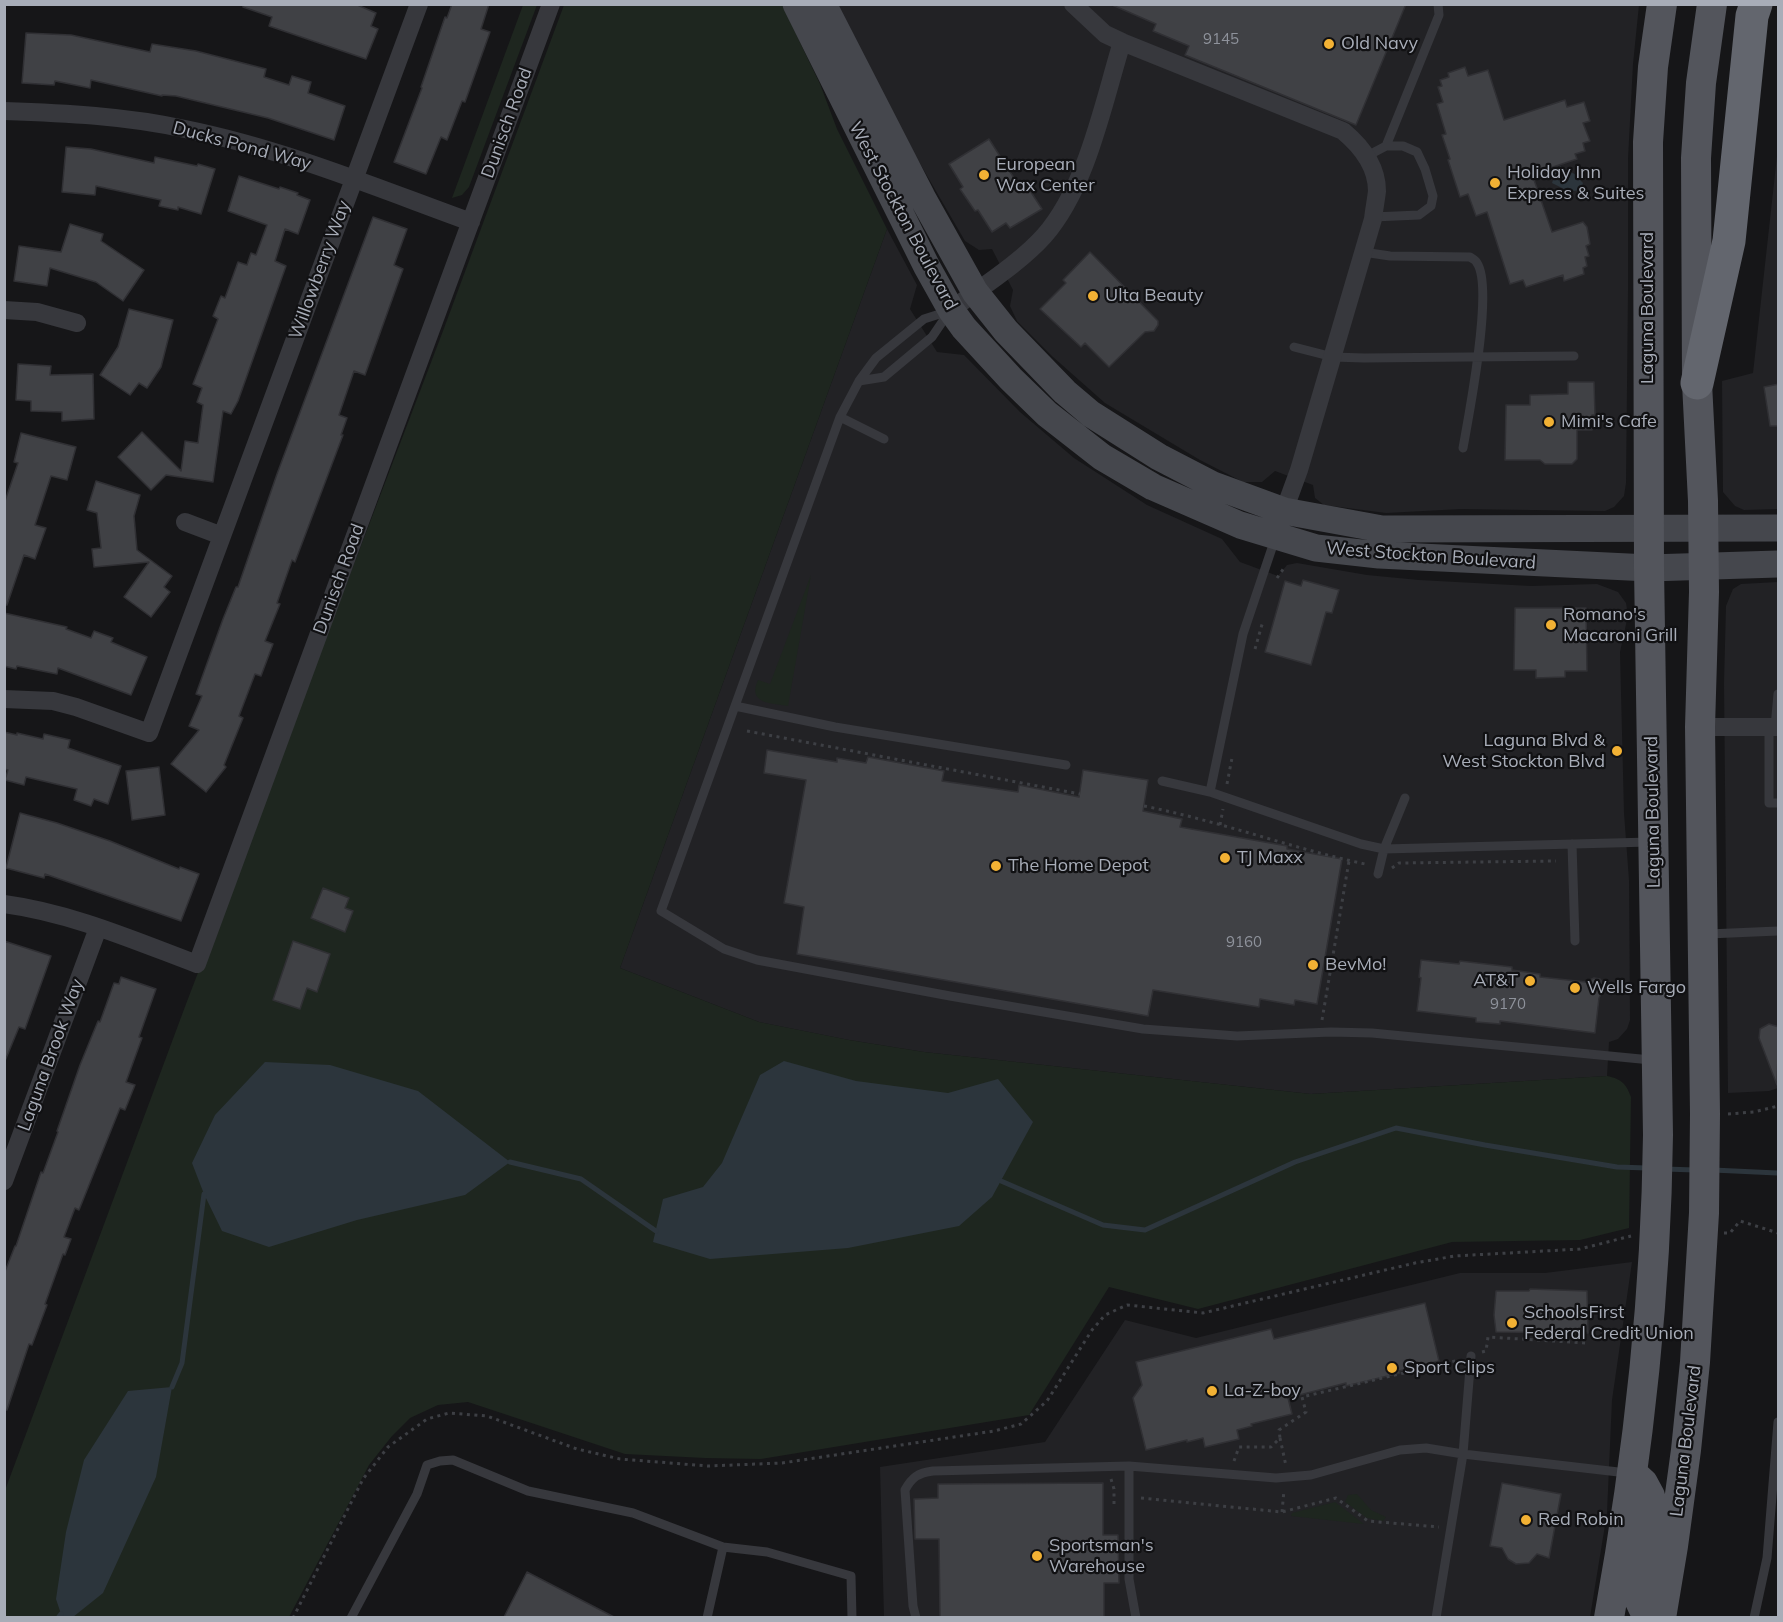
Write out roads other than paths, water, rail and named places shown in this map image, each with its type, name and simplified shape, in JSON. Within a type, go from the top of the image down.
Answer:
[{"type":"highway","points":[[1697,383],[1730,241],[1752,16],[1756,4]]},
{"type":"main road","name":"Laguna Boulevard","points":[[1609,1617],[1632,1473],[1647,1348],[1658,1197],[1649,568],[1647,142],[1653,67],[1662,4]]},
{"type":"main road","name":"Laguna Boulevard","points":[[1660,1617],[1673,1546],[1686,1450],[1695,1362],[1703,1223],[1705,1114],[1700,727],[1703,528],[1697,383],[1696,158],[1701,83],[1712,4]]},
{"type":"main road","points":[[1632,1473],[1643,1483],[1650,1496],[1653,1515],[1640,1601],[1648,1617]]},
{"type":"street","name":"Willowberry Way","points":[[4,699],[53,701],[149,733],[419,4]]},
{"type":"street","name":"Dunisch Road","points":[[4,904],[37,908],[70,917],[196,964],[551,4]]},
{"type":"street","name":"West Stockton Boulevard","points":[[796,4],[922,257],[951,310],[982,347],[1047,414],[1102,457],[1153,487],[1203,510],[1316,548],[1379,555],[1649,568],[1779,564]]},
{"type":"street","name":"West Stockton Boulevard","points":[[823,4],[932,215],[975,292],[1006,331],[1065,392],[1090,414],[1159,457],[1213,484],[1284,511],[1382,529],[1779,528]]},
{"type":"street","points":[[1073,4],[1105,34],[1122,42],[1343,131],[1367,156],[1374,172],[1377,190],[1363,252],[1299,470],[1284,511]]},
{"type":"street","points":[[951,310],[1021,257],[1044,236],[1061,214],[1075,189],[1084,166],[1122,42]]},
{"type":"street","name":"Ducks Pond Way","points":[[4,111],[74,114],[137,121],[233,140],[294,157],[471,222]]},
{"type":"street","points":[[4,310],[37,312],[77,323]]},
{"type":"street","points":[[185,522],[222,536]]},
{"type":"street","points":[[1700,727],[1774,727]]},
{"type":"street","name":"Laguna Brook Way","points":[[4,1181],[98,928]]},
{"type":"lane","points":[[1386,146],[1439,15],[1438,4]]},
{"type":"lane","points":[[1367,156],[1386,146],[1404,146],[1417,152],[1433,196],[1431,206],[1419,215],[1372,217]]},
{"type":"lane","points":[[1363,252],[1390,256],[1470,257],[1478,263],[1483,283],[1479,357],[1463,448]]},
{"type":"lane","points":[[951,310],[924,319],[876,358],[859,381],[840,417],[661,910],[724,949],[757,960],[1143,1029],[1237,1036],[1331,1032],[1372,1033],[1657,1060]]},
{"type":"lane","points":[[859,381],[884,377],[932,337],[951,310]]},
{"type":"lane","points":[[1294,346],[1332,357],[1574,356]]},
{"type":"lane","points":[[840,417],[884,439]]},
{"type":"lane","points":[[1210,792],[1243,634],[1275,536]]},
{"type":"lane","points":[[1779,694],[1774,727],[1769,803],[1779,803]]},
{"type":"lane","points":[[735,706],[835,727],[1066,765]]},
{"type":"lane","points":[[1162,781],[1210,792],[1361,844],[1384,849],[1653,842]]},
{"type":"lane","points":[[1378,874],[1384,849],[1405,798]]},
{"type":"lane","points":[[1572,844],[1575,941]]},
{"type":"lane","points":[[1702,934],[1778,934]]},
{"type":"lane","points":[[1436,1617],[1462,1454],[1471,1356]]},
{"type":"lane","points":[[1754,1617],[1774,1513],[1779,1422]]},
{"type":"lane","points":[[916,1617],[913,1606],[905,1490],[911,1479],[920,1473],[1129,1466],[1276,1478],[1311,1475],[1400,1450],[1426,1448],[1632,1473]]},
{"type":"lane","points":[[351,1617],[417,1494],[427,1466],[440,1461],[453,1460],[528,1491],[633,1513],[723,1547],[767,1552],[851,1576],[852,1617]]},
{"type":"lane","points":[[1129,1466],[1129,1579],[1136,1617]]},
{"type":"lane","points":[[707,1617],[723,1547]]},
{"type":"waterway","points":[[1001,1181],[1103,1225],[1145,1230],[1295,1162],[1396,1128],[1617,1167],[1647,1168]]},
{"type":"waterway","points":[[510,1162],[581,1179],[656,1231]]},
{"type":"waterway","points":[[1665,1169],[1695,1170]]},
{"type":"waterway","points":[[1713,1170],[1777,1173]]},
{"type":"waterway","points":[[172,1387],[182,1363],[204,1194]]},
{"type":"waterway","points":[[58,1618],[61,1614]]},
{"type":"place","name":"Old Navy","points":[[1329,44]]},
{"type":"place","name":"European Wax Center","points":[[984,175]]},
{"type":"place","name":"Holiday Inn Express & Suites","points":[[1495,183]]},
{"type":"place","name":"Ulta Beauty","points":[[1093,296]]},
{"type":"place","name":"Mimi's Cafe","points":[[1549,422]]},
{"type":"place","name":"Romano's Macaroni Grill","points":[[1551,625]]},
{"type":"place","name":"Laguna Blvd & West Stockton Blvd","points":[[1617,751]]},
{"type":"place","name":"TJ Maxx","points":[[1225,858]]},
{"type":"place","name":"The Home Depot","points":[[996,866]]},
{"type":"place","name":"BevMo!","points":[[1313,965]]},
{"type":"place","name":"AT&T","points":[[1530,981]]},
{"type":"place","name":"Wells Fargo","points":[[1575,988]]},
{"type":"place","name":"SchoolsFirst Federal Credit Union","points":[[1512,1323]]},
{"type":"place","name":"Sport Clips","points":[[1392,1368]]},
{"type":"place","name":"La-Z-boy","points":[[1212,1391]]},
{"type":"place","name":"Red Robin","points":[[1526,1520]]},
{"type":"place","name":"Sportsman's Warehouse","points":[[1037,1556]]}]
